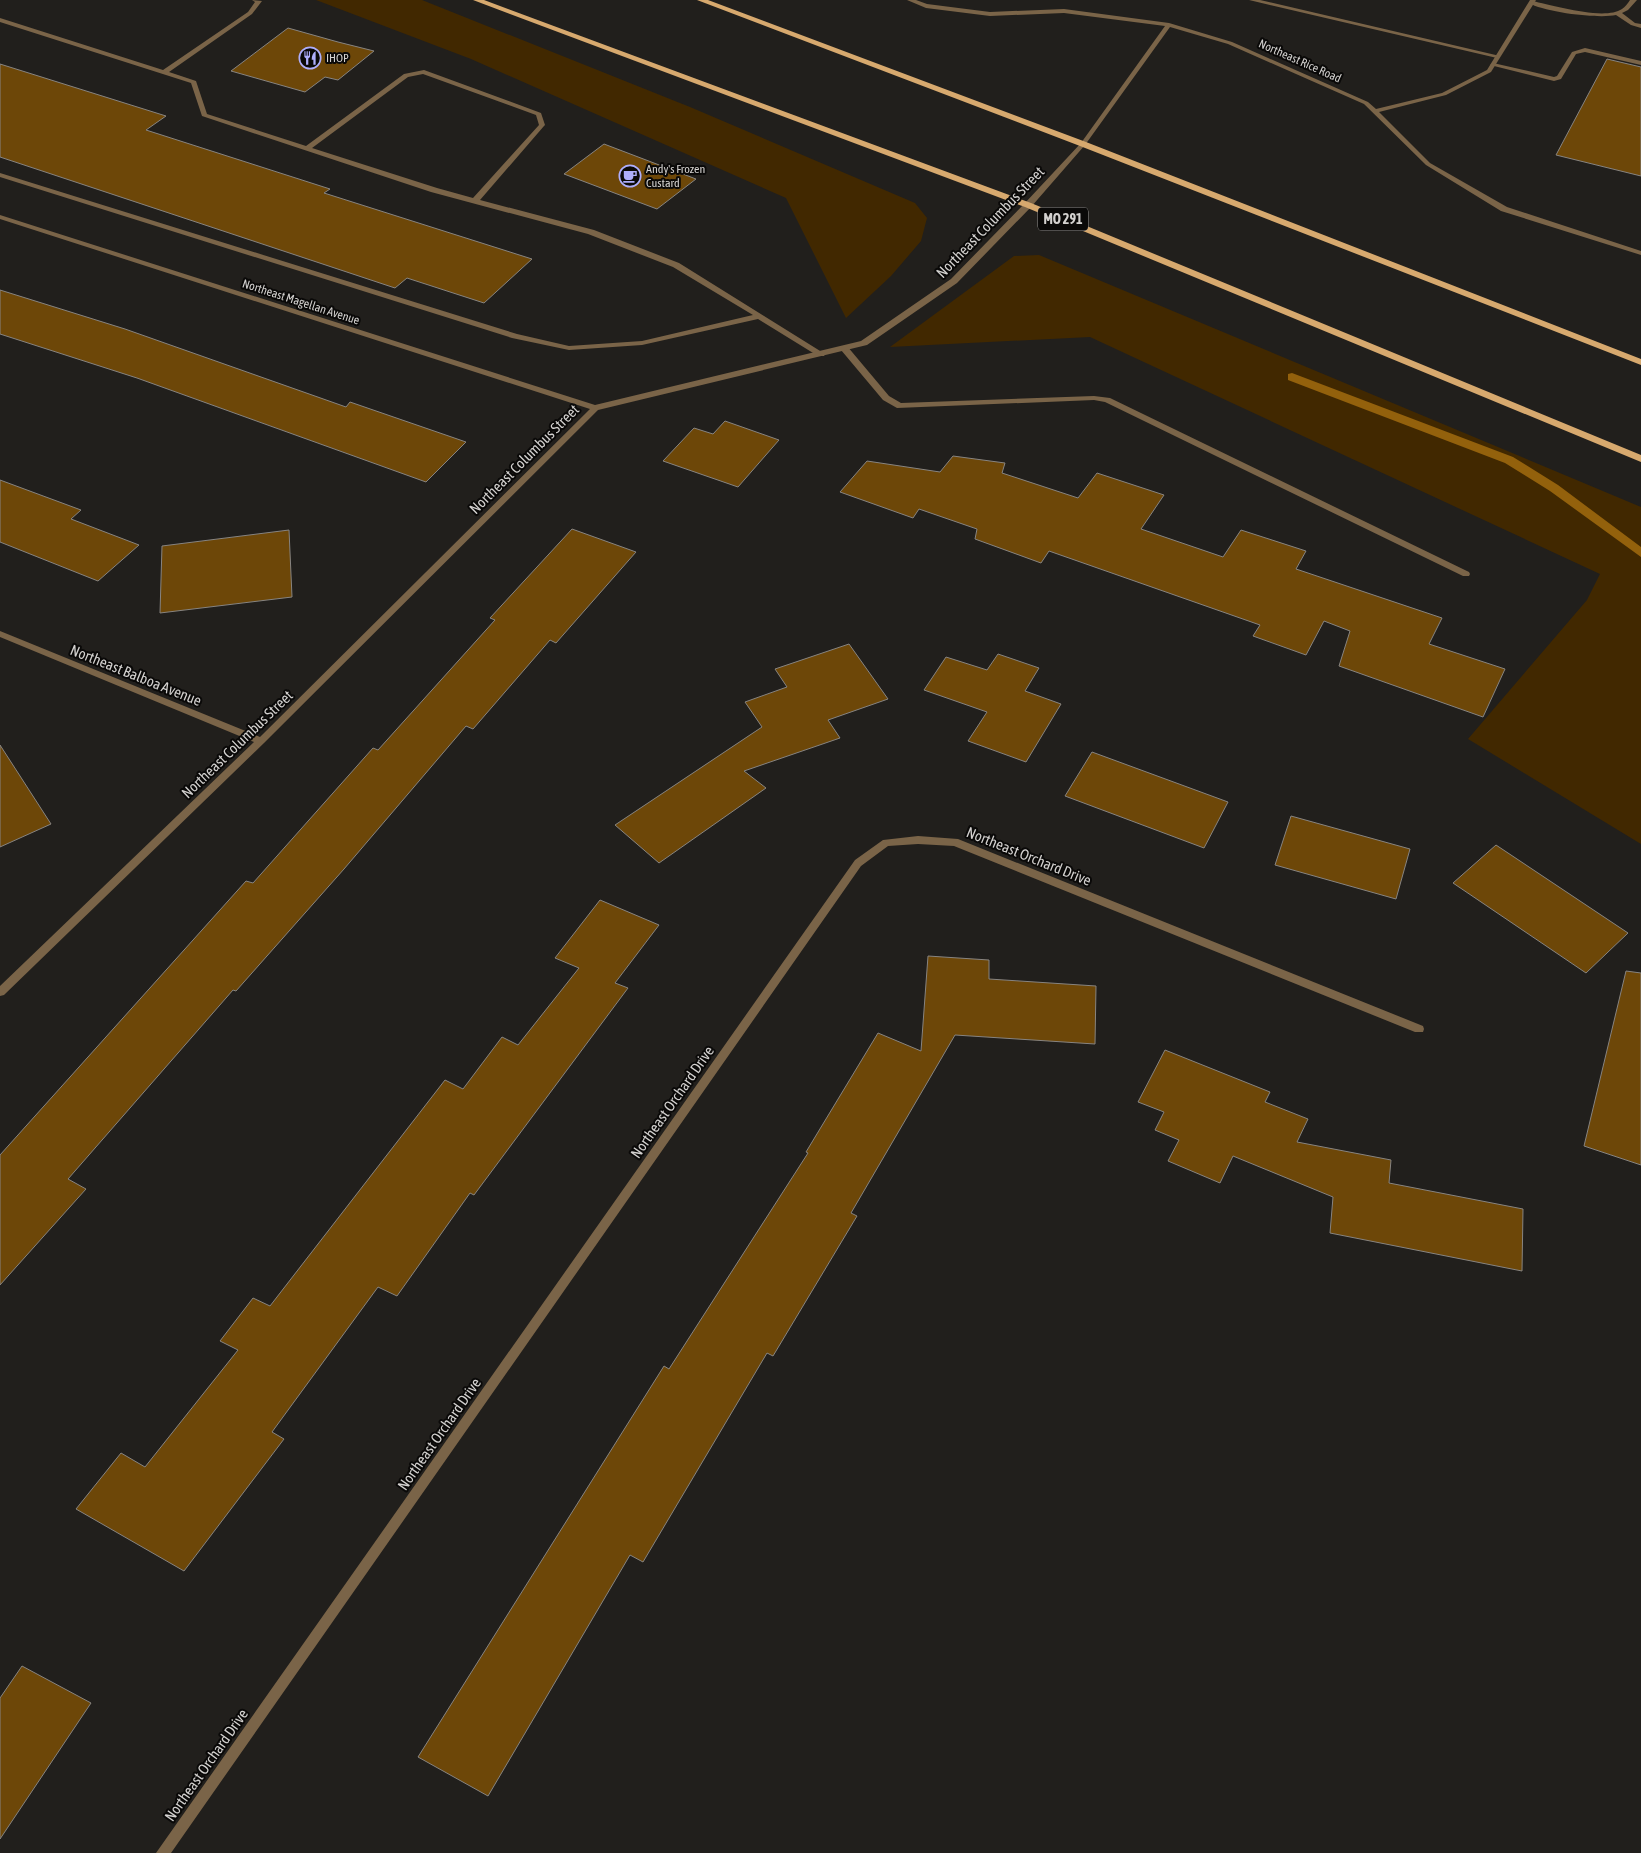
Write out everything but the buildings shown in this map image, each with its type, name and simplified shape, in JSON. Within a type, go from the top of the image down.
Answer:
[{"type":"main road","name":"MO 291","points":[[477,0],[1028,205],[1641,459]]},
{"type":"main road","points":[[701,0],[1083,144],[1641,362]]},
{"type":"street","points":[[164,72],[250,13],[258,2],[255,0]]},
{"type":"street","name":"Northeast Rice Road","points":[[910,0],[926,6],[990,14],[1064,11],[1169,25],[1246,50],[1366,104],[1428,164],[1504,209],[1641,253]]},
{"type":"street","points":[[1252,0],[1497,56]]},
{"type":"street","points":[[1374,111],[1444,94],[1489,71],[1533,1],[1590,14],[1624,10],[1634,0]]},
{"type":"street","points":[[1617,12],[1633,24],[1641,26]]},
{"type":"street","points":[[0,20],[194,82],[204,115],[475,201],[591,232],[676,264],[821,354]]},
{"type":"street","name":"Northeast Columbus Street","points":[[0,992],[261,741],[595,408],[864,343],[954,281],[1028,205],[1083,144],[1169,25]]},
{"type":"street","points":[[1493,65],[1554,80],[1559,78],[1574,53],[1585,50],[1641,63]]},
{"type":"street","points":[[308,148],[406,75],[424,72],[539,114],[542,124],[475,201]]},
{"type":"street","points":[[0,174],[515,336],[569,348],[642,343],[760,316]]},
{"type":"street","name":"Northeast Magellan Avenue","points":[[0,217],[595,408]]},
{"type":"street","points":[[844,348],[886,398],[900,406],[1094,398],[1107,400],[1466,574]]},
{"type":"street","name":"Northeast Balboa Avenue","points":[[0,634],[261,741]]},
{"type":"street","name":"Northeast Orchard Drive","points":[[163,1853],[858,863],[886,843],[918,840],[955,842],[1419,1029]]},
{"type":"shaded area","points":[[316,0],[422,0],[690,107],[915,203],[927,218],[921,241],[891,276],[846,318],[786,198],[471,59]]},
{"type":"shaded area","points":[[1039,255],[1641,507],[1641,844],[1468,739],[1587,600],[1600,574],[1090,337],[890,347],[1014,256]]},
{"type":"waterway","points":[[1292,377],[1509,460],[1554,488],[1641,553]]},
{"type":"place","name":"IHOP","points":[[310,58]]},
{"type":"place","name":"Andy's Frozen Custard","points":[[630,176]]}]
